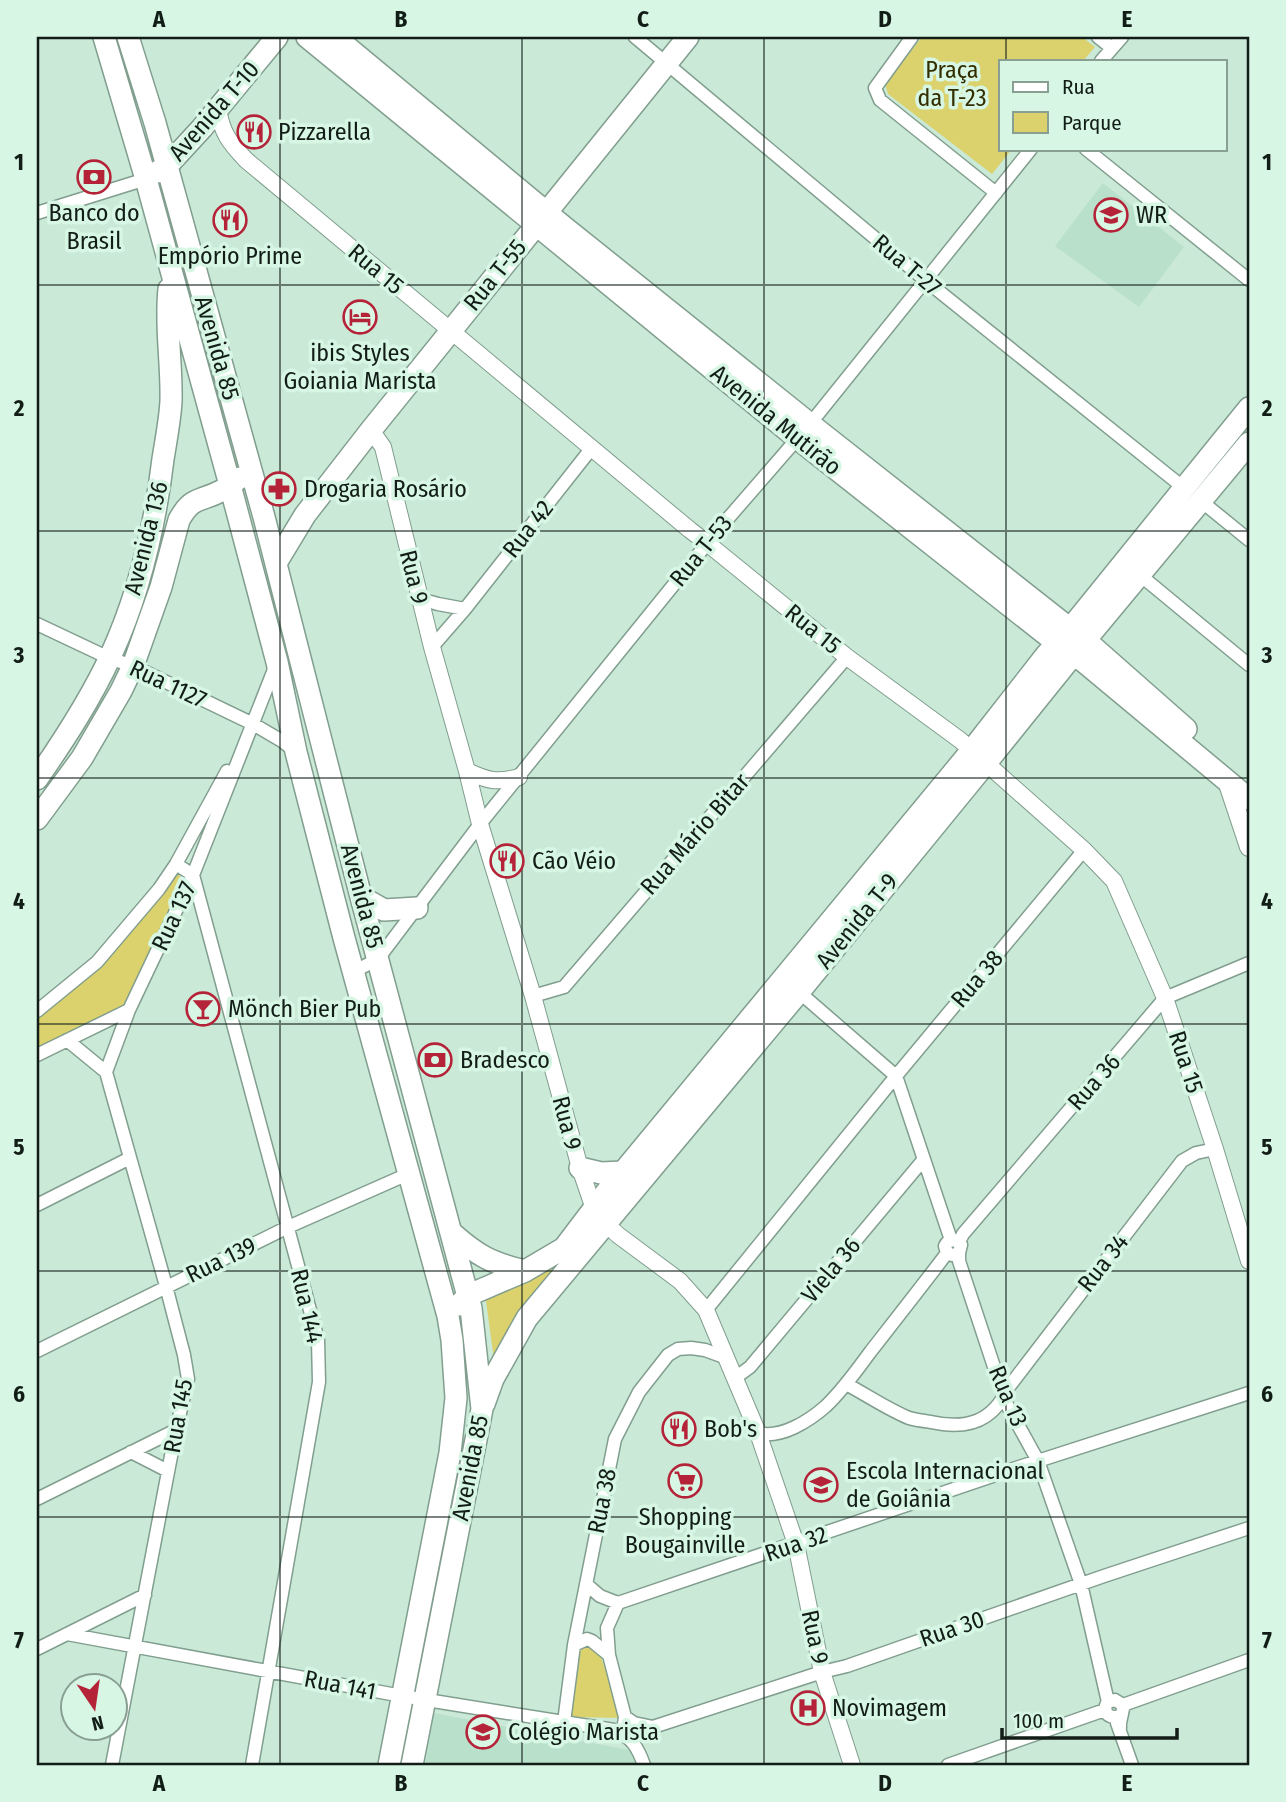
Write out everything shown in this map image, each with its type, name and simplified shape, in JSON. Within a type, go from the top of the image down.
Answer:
[{"type":"main road","name":"Avenida 85","points":[[104,37],[230,485],[277,662],[296,752],[353,972],[448,1316],[452,1340],[456,1398],[450,1452],[389,1765]]},
{"type":"main road","name":"Avenida 85","points":[[128,37],[155,123],[251,469],[361,897],[469,1295],[482,1409],[412,1765]]},
{"type":"main road","name":"Avenida T-10","points":[[146,179],[167,166],[278,37]]},
{"type":"main road","name":"Avenida Mutirão","points":[[307,37],[541,218],[804,431],[1249,783]]},
{"type":"main road","name":"Avenida Mutirão","points":[[335,37],[541,218]]},
{"type":"main road","name":"Rua T-55","points":[[276,564],[305,515],[371,430],[688,37]]},
{"type":"main road","points":[[155,123],[161,130],[175,135],[202,128]]},
{"type":"main road","name":"Avenida 136","points":[[37,779],[72,728],[109,658],[141,572],[158,499],[171,402],[167,305],[171,273]]},
{"type":"main road","name":"Avenida T-9","points":[[1071,642],[1140,575],[1249,408]]},
{"type":"main road","name":"Avenida T-9","points":[[482,1409],[493,1379],[527,1318],[600,1216],[799,992],[979,757],[1193,494],[1249,443]]},
{"type":"main road","name":"Avenida 136","points":[[37,819],[82,758],[134,666],[161,587],[179,520],[189,504],[217,493],[251,469]]},
{"type":"main road","name":"Avenida 136","points":[[196,500],[264,517]]},
{"type":"main road","points":[[264,517],[305,515]]},
{"type":"main road","name":"Avenida Mutirão","points":[[1071,642],[1083,661],[1249,799]]},
{"type":"main road","name":"Avenida T-9","points":[[448,1316],[469,1295],[525,1272],[564,1248],[600,1216],[623,1172],[979,757]]},
{"type":"main road","points":[[1227,781],[1249,847]]},
{"type":"main road","points":[[361,897],[384,911],[417,908]]},
{"type":"main road","points":[[580,1168],[601,1173],[623,1172]]},
{"type":"main road","points":[[452,1234],[482,1258],[525,1272]]},
{"type":"street","name":"Rua T-27","points":[[635,37],[925,280],[1249,540]]},
{"type":"street","points":[[912,37],[875,88],[880,100],[996,193]]},
{"type":"street","points":[[1098,37],[1112,48]]},
{"type":"street","points":[[1102,60],[1122,37]]},
{"type":"street","name":"Rua 15","points":[[218,109],[221,126],[229,143],[246,160],[591,449],[847,657],[960,740],[1084,850],[1114,881],[1165,998],[1249,1261]]},
{"type":"street","name":"Rua T-53","points":[[378,959],[480,824],[707,543],[804,431],[1030,150]]},
{"type":"street","points":[[1087,150],[1249,280]]},
{"type":"street","points":[[37,213],[146,179]]},
{"type":"street","name":"Rua 9","points":[[371,430],[383,447],[419,599],[480,824],[533,996],[580,1168],[600,1216],[618,1235],[680,1281],[706,1310],[758,1433],[796,1544],[822,1672],[852,1765]]},
{"type":"street","name":"Rua 42","points":[[432,647],[591,449]]},
{"type":"street","points":[[1140,575],[1249,665]]},
{"type":"street","points":[[419,599],[465,609]]},
{"type":"street","name":"Rua 1127","points":[[37,624],[109,658],[134,666],[253,724],[296,752]]},
{"type":"street","name":"Rua Mário Bitar","points":[[533,996],[564,986],[847,657]]},
{"type":"street","name":"Rua 137","points":[[129,1010],[193,876],[277,662]]},
{"type":"street","name":"Rua 137","points":[[37,1011],[97,962],[159,890],[253,724]]},
{"type":"street","points":[[467,771],[500,782],[519,777]]},
{"type":"street","name":"Rua 38","points":[[706,1310],[1084,850]]},
{"type":"street","points":[[176,864],[193,876]]},
{"type":"street","name":"Rua 144","points":[[193,876],[318,1340],[319,1382],[252,1765]]},
{"type":"street","points":[[353,972],[378,959]]},
{"type":"street","name":"Rua 36","points":[[758,1433],[777,1433],[804,1421],[827,1405],[954,1246],[1165,998],[1249,963]]},
{"type":"street","points":[[799,992],[896,1076]]},
{"type":"street","points":[[67,1040],[106,1072],[129,1010]]},
{"type":"street","points":[[37,1055],[129,1010]]},
{"type":"street","name":"Rua 145","points":[[106,1072],[166,1286],[188,1379],[112,1765]]},
{"type":"street","name":"Rua 13","points":[[896,1076],[1004,1401],[1038,1461],[1081,1584],[1114,1709],[1132,1765]]},
{"type":"street","points":[[870,1108],[889,1099],[904,1100]]},
{"type":"street","name":"Rua 34","points":[[1004,1401],[1007,1388],[1182,1161],[1196,1153],[1215,1149]]},
{"type":"street","points":[[37,1205],[130,1158]]},
{"type":"street","name":"Viela 36","points":[[736,1378],[750,1367],[925,1159]]},
{"type":"street","name":"Rua 139","points":[[37,1351],[288,1227],[408,1174]]},
{"type":"street","name":"Rua 38","points":[[564,1722],[574,1645],[615,1439],[639,1392],[668,1355],[678,1349],[691,1348],[727,1358]]},
{"type":"street","points":[[846,1384],[911,1418],[945,1425],[967,1424],[987,1417],[1004,1401]]},
{"type":"street","name":"Rua 32","points":[[618,1603],[1038,1461],[1249,1393]]},
{"type":"street","points":[[37,1499],[176,1430]]},
{"type":"street","points":[[131,1452],[168,1471]]},
{"type":"street","name":"Rua 30","points":[[653,1727],[847,1666],[1249,1528]]},
{"type":"street","points":[[586,1584],[600,1596],[618,1603],[607,1628],[609,1655],[625,1722],[614,1730]]},
{"type":"street","points":[[37,1649],[145,1595]]},
{"type":"street","name":"Rua 141","points":[[67,1634],[402,1696],[614,1730]]},
{"type":"street","points":[[574,1645],[587,1639],[609,1655]]},
{"type":"street","points":[[948,1765],[1249,1660]]},
{"type":"street","points":[[625,1717],[634,1723],[653,1727],[639,1750]]},
{"type":"street","points":[[614,1730],[635,1744],[644,1765]]},
{"type":"shaded area","name":"WR","points":[[1103,183],[1184,247],[1139,307],[1055,246]]},
{"type":"shaded area","name":"Colégio Marista","points":[[434,1713],[634,1751],[639,1765],[425,1765]]},
{"type":"green space","name":"Praça da T-23","points":[[922,37],[1082,37],[1095,47],[1084,60],[999,60],[999,150],[1011,150],[992,174],[888,94],[885,84]]},
{"type":"green space","points":[[175,872],[185,880],[127,1008],[37,1052],[37,1016]]},
{"type":"green space","points":[[581,1234],[495,1367],[485,1294]]},
{"type":"green space","points":[[588,1643],[599,1652],[623,1718],[569,1717],[581,1645]]},
{"type":"place","name":"Pizzarella","points":[[254,132]]},
{"type":"place","name":"Banco do Brasil","points":[[94,177]]},
{"type":"place","name":"WR","points":[[1111,215]]},
{"type":"place","name":"Empório Prime","points":[[230,220]]},
{"type":"place","name":"ibis Styles Goiania Marista","points":[[360,317]]},
{"type":"place","name":"Drogaria Rosário","points":[[279,489]]},
{"type":"place","name":"Cão Véio","points":[[507,861]]},
{"type":"place","name":"Mönch Bier Pub","points":[[203,1009]]},
{"type":"place","name":"Bradesco","points":[[435,1060]]},
{"type":"place","name":"Bob's","points":[[679,1429]]},
{"type":"place","name":"Shopping Bougainville","points":[[685,1481]]},
{"type":"place","name":"Escola Internacional de Goiânia","points":[[821,1485]]},
{"type":"place","name":"Novimagem","points":[[808,1708]]},
{"type":"place","name":"Colégio Marista","points":[[483,1732]]}]
